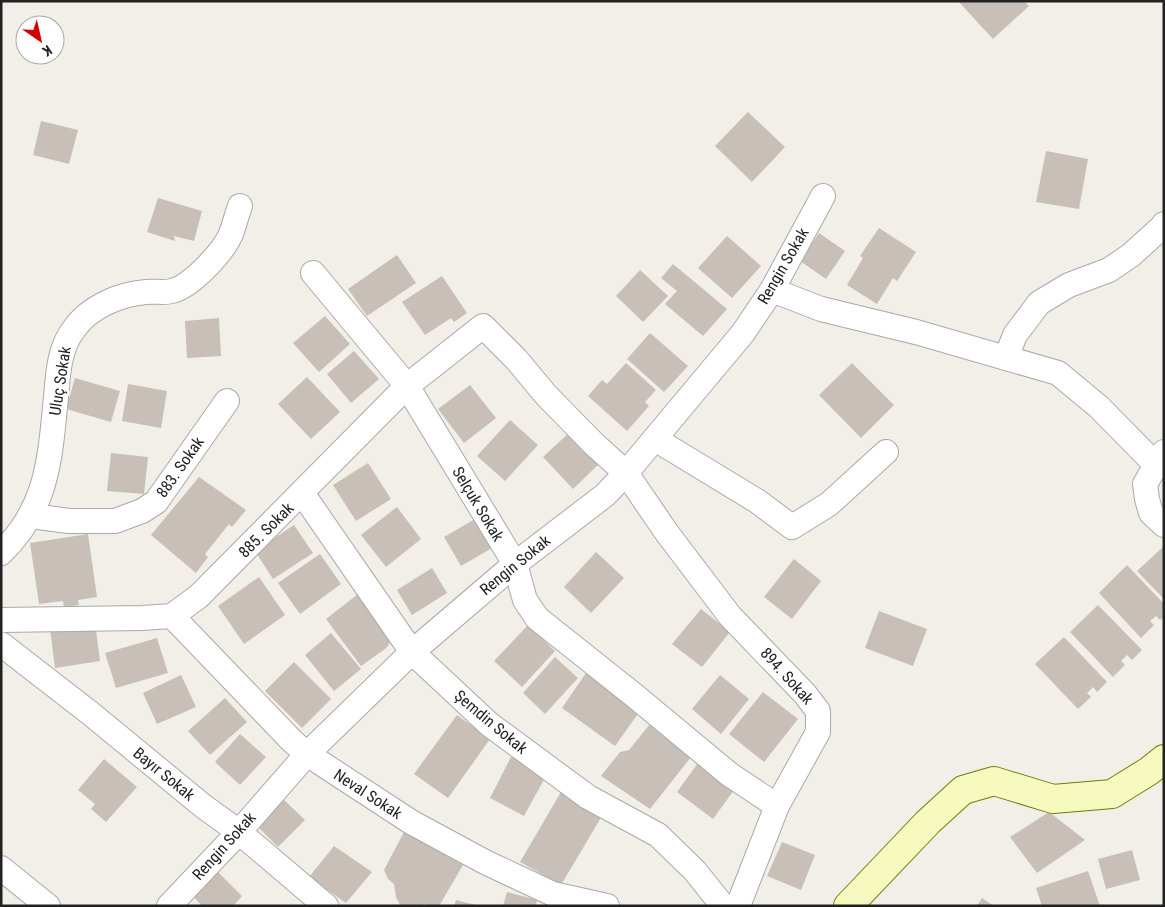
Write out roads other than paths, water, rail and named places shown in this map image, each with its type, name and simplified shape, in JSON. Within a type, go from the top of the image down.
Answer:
[{"type":"street","name":"Rengin Sokak","points":[[169,906],[239,832],[307,754],[412,652],[515,564],[605,495],[626,473],[743,333],[772,290],[823,196]]},
{"type":"street","name":"Uluç Sokak","points":[[1,553],[13,542],[31,516],[42,492],[52,437],[57,380],[61,359],[66,340],[74,328],[104,303],[118,297],[146,292],[172,291],[186,285],[202,272],[219,253],[230,236],[240,206]]},
{"type":"street","points":[[1006,358],[1015,335],[1039,303],[1069,285],[1110,270],[1131,255],[1164,224]]},
{"type":"street","name":"Selçuk Sokak","points":[[312,273],[407,386],[515,564],[525,600],[537,618],[729,774],[778,806]]},
{"type":"street","points":[[772,290],[821,308],[916,332],[1058,373],[1160,458],[1145,484],[1146,499],[1152,513],[1164,525]]},
{"type":"street","name":"885. Sokak","points":[[172,616],[200,596],[407,386],[483,326]]},
{"type":"street","name":"894. Sokak","points":[[483,326],[516,359],[546,396],[626,473],[667,533],[730,616],[805,694],[818,711],[818,732],[778,806],[738,906]]},
{"type":"street","name":"883. Sokak","points":[[31,516],[69,521],[115,520],[142,511],[156,502],[227,401]]},
{"type":"street","points":[[655,439],[757,501],[792,527],[829,504],[886,452]]},
{"type":"street","name":"Şemdin Sokak","points":[[302,493],[412,652],[488,724],[588,797],[658,835],[695,871],[723,906]]},
{"type":"street","points":[[1,620],[172,616]]},
{"type":"street","name":"Neval Sokak","points":[[172,616],[292,741],[307,754],[411,822],[485,862],[553,894],[607,906]]},
{"type":"street","name":"Bayır Sokak","points":[[1,644],[203,806],[239,832],[326,906]]},
{"type":"street","points":[[848,906],[928,822],[963,790],[994,781],[1053,799],[1112,794],[1149,771],[1164,759]]},
{"type":"street","points":[[1,868],[48,906]]}]
